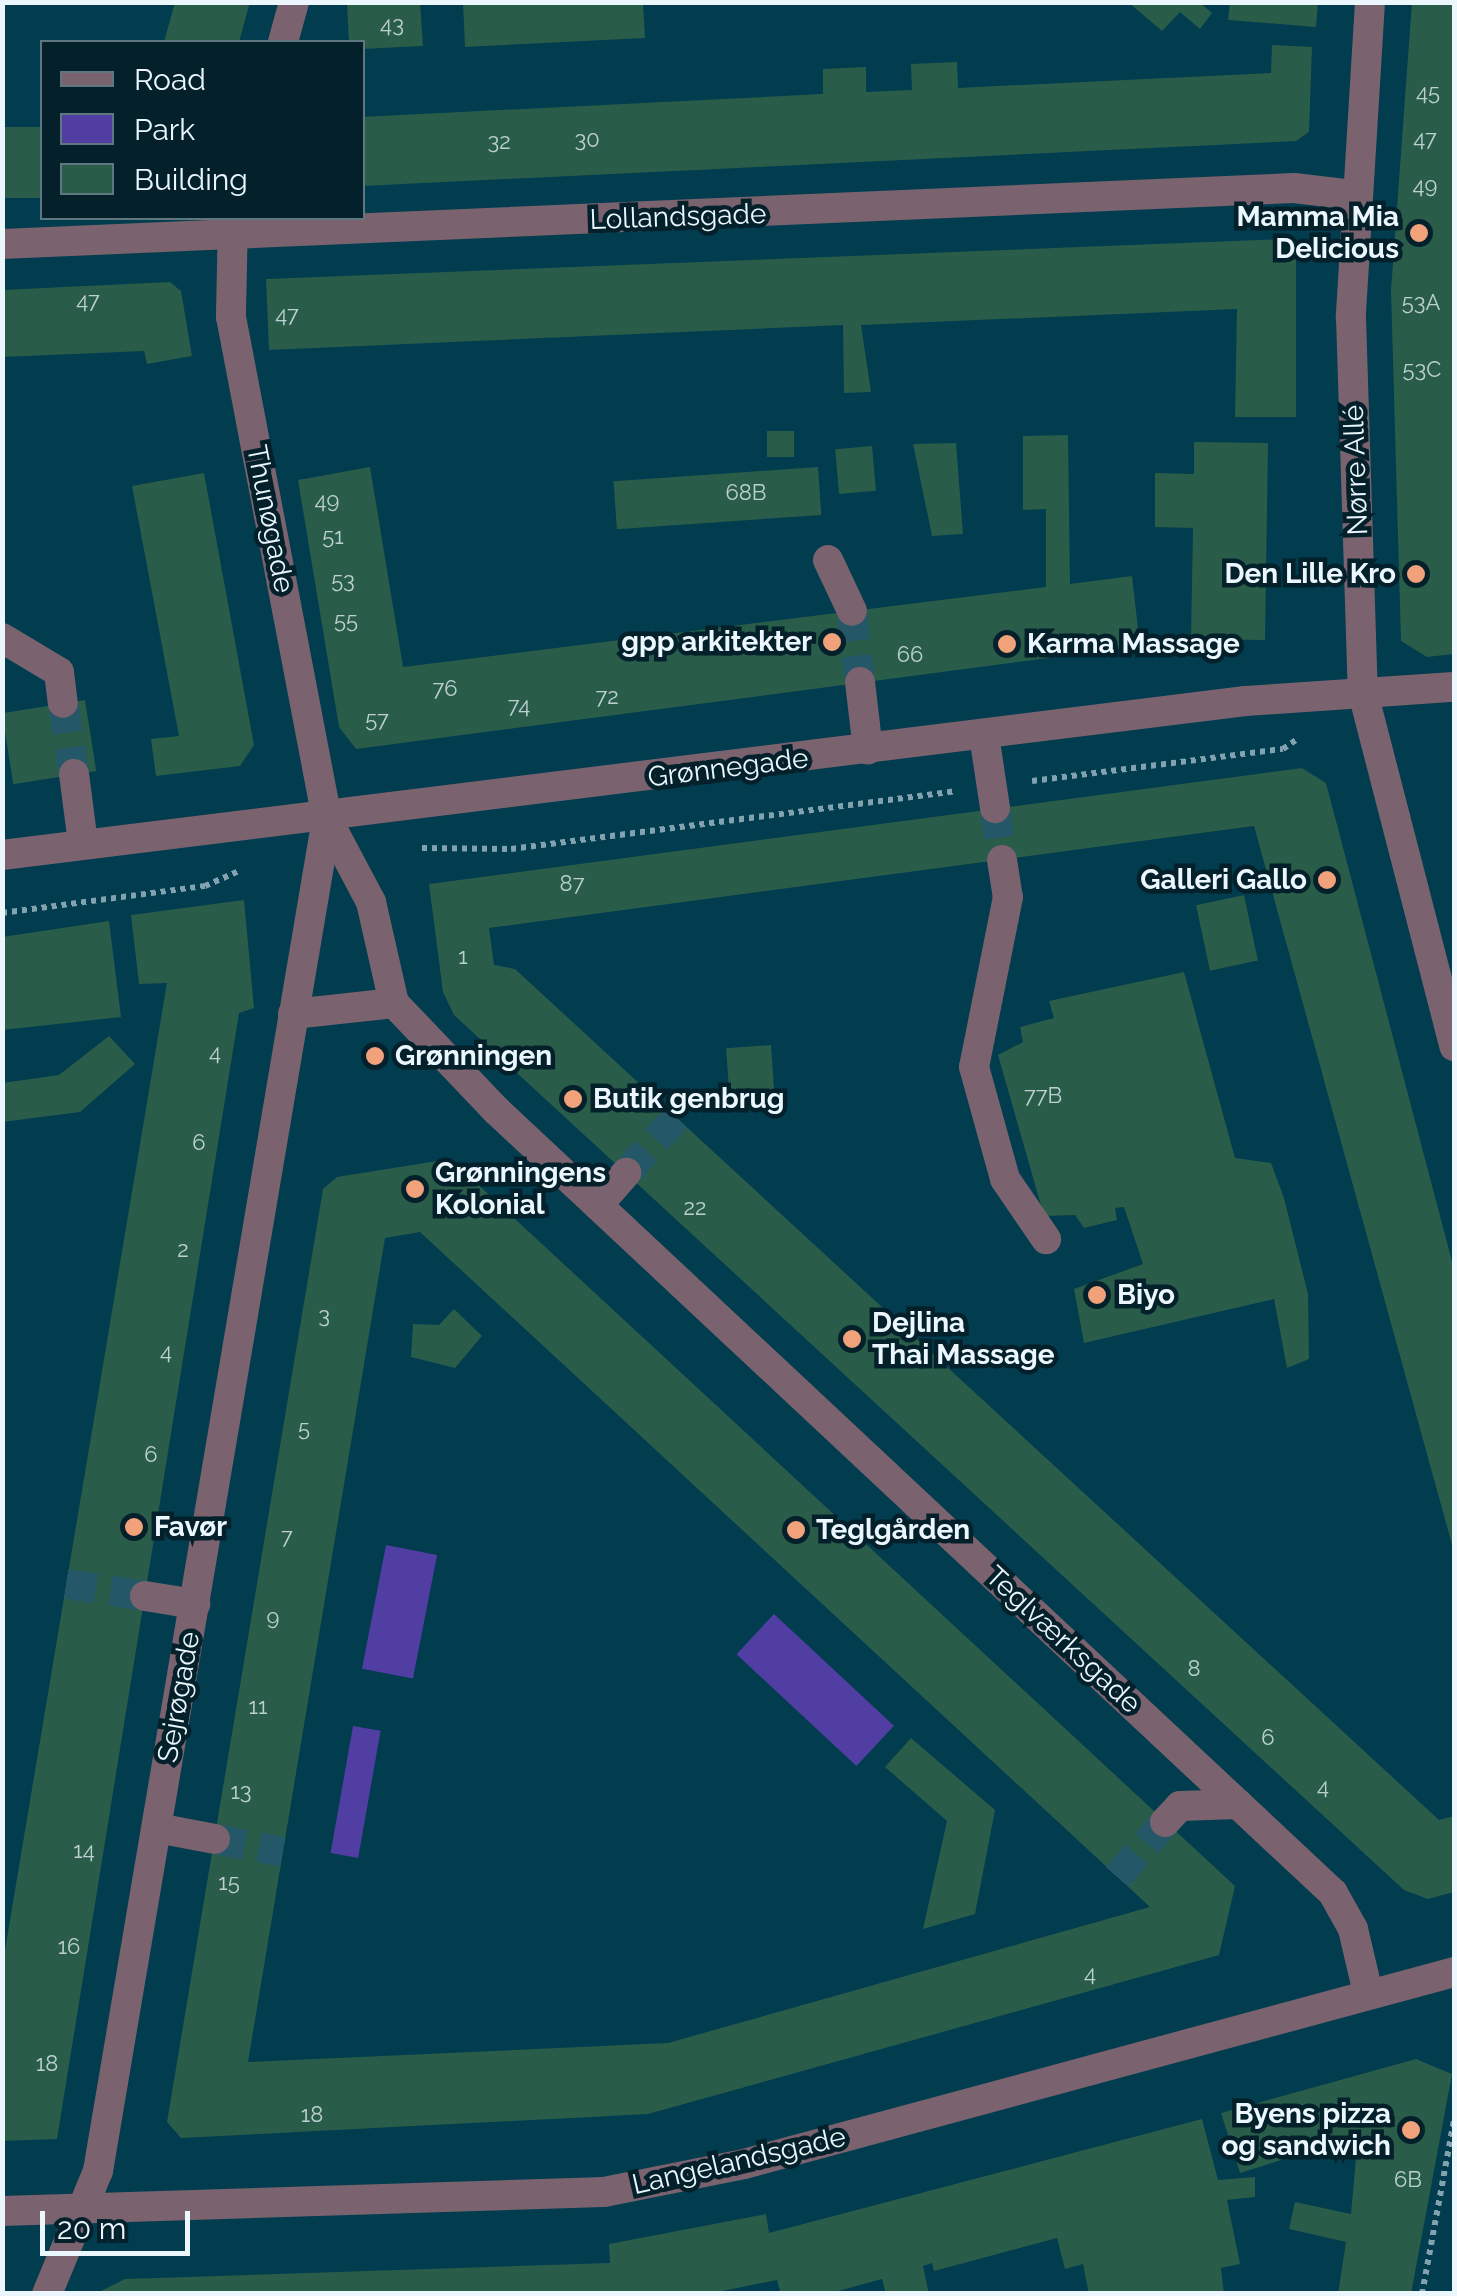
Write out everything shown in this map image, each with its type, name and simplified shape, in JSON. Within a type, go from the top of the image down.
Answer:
[{"type":"street","points":[[283,40],[294,2]]},
{"type":"street","name":"Nørre Allé","points":[[1370,2],[1354,194],[1350,317],[1363,692],[1454,1046]]},
{"type":"street","name":"Lollandsgade","points":[[2,244],[230,226],[1294,188],[1354,194]]},
{"type":"street","name":"Thunøgade","points":[[230,226],[231,317],[328,819]]},
{"type":"street","points":[[828,560],[852,611]]},
{"type":"street","points":[[4,640],[58,672],[62,704]]},
{"type":"street","points":[[860,682],[868,750]]},
{"type":"street","name":"Grønnegade","points":[[2,855],[328,819],[1363,692],[1454,687]]},
{"type":"street","points":[[984,736],[993,797]]},
{"type":"street","points":[[74,774],[83,844]]},
{"type":"street","points":[[328,819],[371,902],[394,1003],[292,1014],[328,819]]},
{"type":"street","points":[[1002,860],[1008,897],[974,1067],[1004,1179],[1046,1238]]},
{"type":"street","name":"Teglværksgade","points":[[394,1003],[418,1036],[496,1110],[1333,1893],[1353,1929],[1368,1993]]},
{"type":"street","name":"Sejrøgade","points":[[47,2294],[98,2171],[267,1182],[292,1014]]},
{"type":"street","points":[[598,1204],[626,1173]]},
{"type":"street","points":[[144,1596],[195,1604]]},
{"type":"street","points":[[1165,1822],[1180,1806],[1238,1804]]},
{"type":"street","points":[[157,1828],[215,1839]]},
{"type":"street","name":"Langelandsgade","points":[[2,2210],[604,2192],[744,2164],[1454,1972]]},
{"type":"path","points":[[416,847],[512,849],[993,797],[1283,750],[1363,692]]},
{"type":"path","points":[[2,913],[205,886],[247,867]]},
{"type":"path","points":[[1422,2294],[1454,2119]]},
{"type":"green space","points":[[386,1545],[437,1555],[413,1679],[362,1669]]},
{"type":"green space","points":[[774,1614],[894,1726],[856,1766],[736,1654]]},
{"type":"green space","points":[[353,1726],[381,1731],[358,1858],[331,1853]]},
{"type":"building","points":[[175,2],[250,2],[240,40],[165,40]]},
{"type":"building","points":[[420,2],[423,46],[365,49],[365,40],[349,40],[347,4]]},
{"type":"building","points":[[463,2],[643,2],[645,38],[465,47]]},
{"type":"building","points":[[1128,2],[1199,2],[1212,13],[1200,29],[1180,12],[1162,31]]},
{"type":"building","points":[[1230,2],[1318,2],[1316,27],[1228,20]]},
{"type":"building","points":[[1412,2],[1454,2],[1454,654],[1427,657],[1401,641],[1391,290]]},
{"type":"building","points":[[1272,45],[1312,47],[1309,132],[1296,141],[365,186],[365,117],[823,94],[823,69],[866,67],[866,92],[912,90],[911,64],[957,62],[958,88],[1271,73]]},
{"type":"building","points":[[2,127],[40,127],[40,198],[2,198]]},
{"type":"building","points":[[1287,239],[1296,245],[1296,417],[1235,417],[1237,309],[861,325],[871,392],[844,393],[843,325],[269,350],[266,279]]},
{"type":"building","points":[[170,282],[181,291],[192,356],[147,364],[144,351],[2,357],[2,290]]},
{"type":"building","points":[[767,431],[794,431],[794,457],[767,457]]},
{"type":"building","points":[[1068,435],[1070,584],[1132,576],[1140,646],[356,749],[339,727],[298,480],[370,467],[403,667],[1046,587],[1046,509],[1023,510],[1023,436]]},
{"type":"building","points":[[1194,442],[1268,443],[1265,640],[1191,639],[1193,528],[1155,527],[1155,473],[1194,474]]},
{"type":"building","points":[[956,443],[963,534],[932,536],[913,444]]},
{"type":"building","points":[[872,446],[876,491],[839,494],[835,449]]},
{"type":"building","points":[[818,467],[821,515],[617,529],[613,481]]},
{"type":"building","points":[[204,473],[254,745],[240,766],[156,776],[151,739],[179,736],[132,486]]},
{"type":"building","points":[[85,700],[96,771],[13,784],[2,713]]},
{"type":"building","points":[[1302,768],[1326,783],[1454,1269],[1454,1552],[1254,826],[489,928],[494,965],[515,969],[1439,1820],[1454,1816],[1454,1892],[1428,1899],[1404,1890],[454,1015],[443,992],[429,884]]},
{"type":"building","points":[[1244,895],[1258,961],[1210,971],[1196,905]]},
{"type":"building","points":[[244,900],[254,1008],[239,1013],[57,2139],[2,2141],[2,1968],[167,983],[139,984],[131,915]]},
{"type":"building","points":[[109,921],[121,1017],[2,1030],[2,937]]},
{"type":"building","points":[[1184,972],[1235,1158],[1271,1163],[1284,1198],[1308,1294],[1309,1359],[1287,1368],[1274,1299],[1084,1343],[1074,1289],[1143,1264],[1124,1207],[1115,1208],[1117,1220],[1084,1228],[1075,1215],[1044,1216],[998,1055],[1023,1042],[1020,1027],[1054,1018],[1049,1001]]},
{"type":"building","points":[[109,1036],[135,1064],[80,1112],[2,1122],[2,1083],[59,1075]]},
{"type":"building","points":[[771,1045],[774,1091],[729,1094],[726,1048]]},
{"type":"building","name":"Teglgården","points":[[437,1161],[459,1167],[1235,1886],[1219,1955],[648,2114],[181,2138],[167,2122],[323,1189],[337,1177]],"holes":[[[420,1232],[1150,1907],[668,2043],[248,2062],[385,1238]]]},
{"type":"building","points":[[454,1309],[482,1336],[455,1368],[411,1357],[413,1324],[439,1325]]},
{"type":"building","points":[[911,1738],[995,1810],[975,1914],[923,1929],[947,1821],[885,1767]]},
{"type":"building","points":[[1416,2059],[1452,2074],[1411,2294],[1338,2294],[1346,2242],[1289,2229],[1295,2202],[1351,2214],[1358,2136],[1240,2173],[1221,2113]]},
{"type":"building","points":[[1202,2119],[1218,2180],[1255,2177],[1255,2197],[1227,2200],[1240,2264],[1221,2268],[1224,2294],[1089,2294],[1083,2264],[1065,2269],[1057,2238],[934,2271],[932,2263],[923,2266],[929,2294],[886,2294],[882,2279],[827,2294],[781,2294],[777,2280],[707,2294],[95,2294],[125,2279],[610,2263],[609,2244],[766,2214],[769,2233]]},
{"type":"tunnel","points":[[852,611],[860,682]]},
{"type":"tunnel","points":[[63,703],[74,774]]},
{"type":"tunnel","points":[[995,808],[1002,860]]},
{"type":"tunnel","points":[[626,1173],[676,1118]]},
{"type":"tunnel","points":[[66,1584],[145,1596]]},
{"type":"tunnel","points":[[1117,1877],[1165,1822]]},
{"type":"tunnel","points":[[215,1839],[283,1852]]},
{"type":"place","name":"Mamma Mia Delicious","points":[[1419,233]]},
{"type":"place","name":"Den Lille Kro","points":[[1416,574]]},
{"type":"place","name":"gpp arkitekter","points":[[832,642]]},
{"type":"place","name":"Karma Massage","points":[[1007,644]]},
{"type":"place","name":"Galleri Gallo","points":[[1327,880]]},
{"type":"place","name":"Grønningen","points":[[375,1056]]},
{"type":"place","name":"Butik genbrug","points":[[573,1099]]},
{"type":"place","name":"Grønningens Kolonial","points":[[415,1189]]},
{"type":"place","name":"Biyo","points":[[1097,1295]]},
{"type":"place","name":"Dejlina Thai Massage","points":[[852,1339]]},
{"type":"place","name":"Favør","points":[[134,1527]]},
{"type":"place","name":"Teglgården","points":[[796,1530]]},
{"type":"place","name":"Byens pizza og sandwich","points":[[1411,2130]]}]
